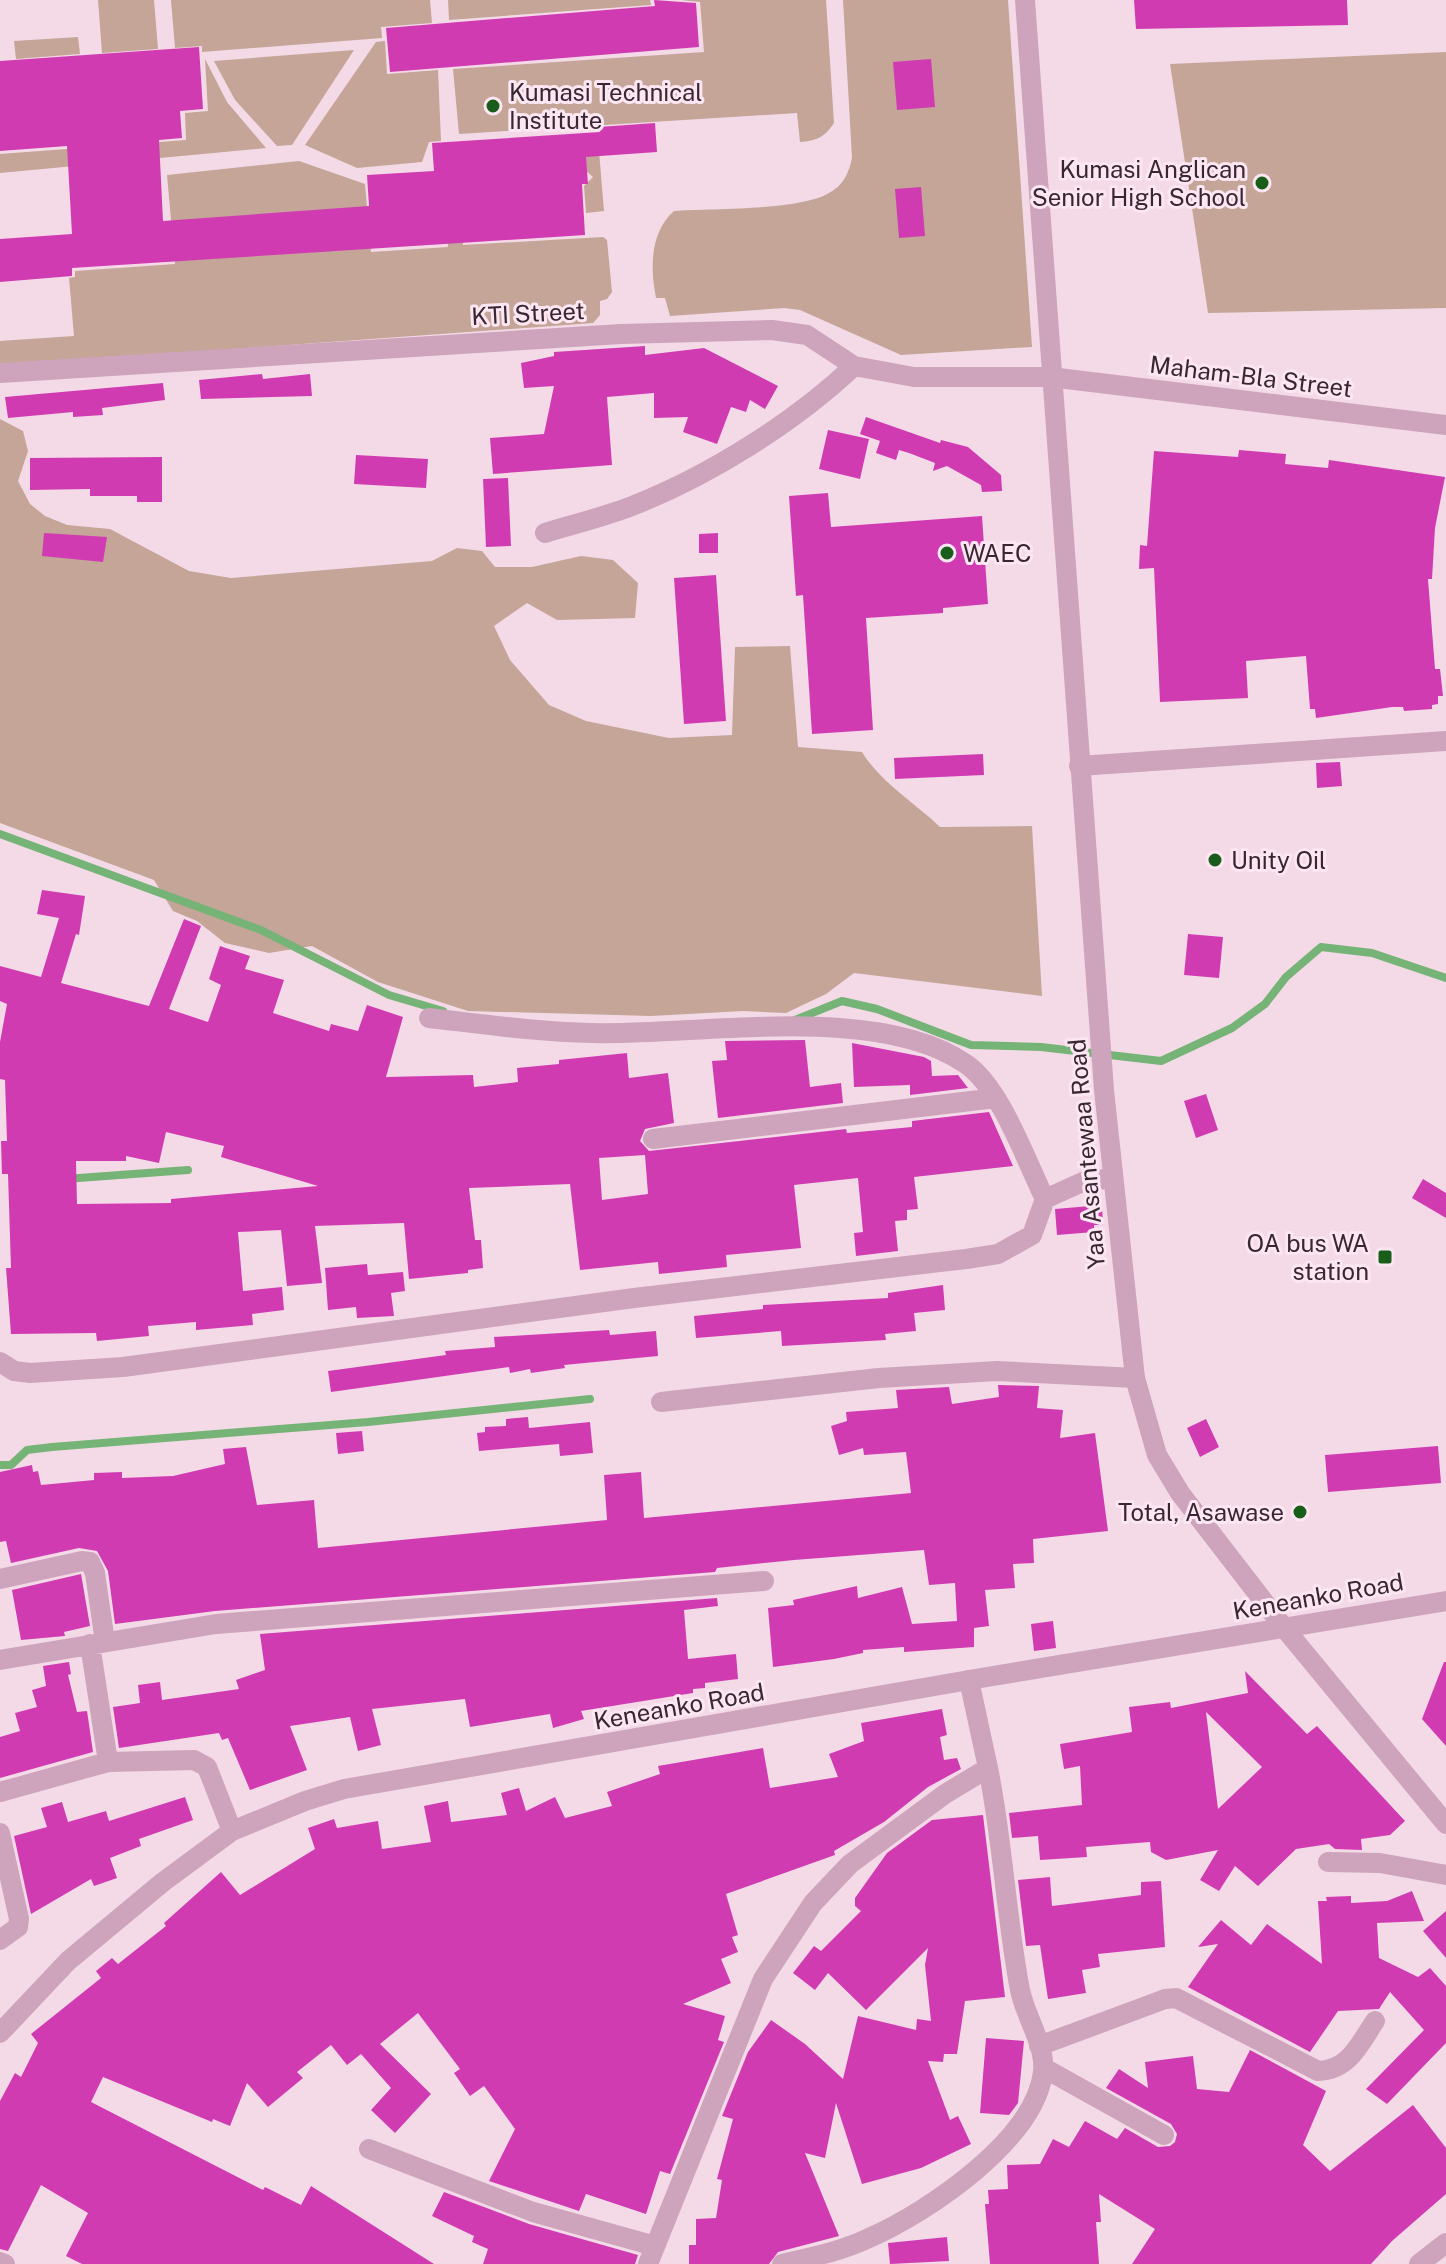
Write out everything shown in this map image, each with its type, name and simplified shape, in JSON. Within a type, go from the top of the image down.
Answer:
[{"type":"street","name":"Yaa Asantewaa Road","points":[[1025,0],[1104,1090],[1135,1378],[1157,1455],[1180,1493],[1285,1629],[1446,1824]]},
{"type":"street","name":"KTI Street","points":[[0,373],[605,334],[772,330],[807,335],[854,366],[914,377],[1050,377]]},
{"type":"street","points":[[545,533],[633,505],[711,466],[817,401],[854,366]]},
{"type":"street","name":"Maham-Bla Street","points":[[1050,377],[1446,425]]},
{"type":"street","points":[[1079,766],[1446,741]]},
{"type":"street","points":[[0,1362],[14,1371],[30,1373],[123,1367],[634,1298],[966,1259],[998,1254],[1032,1235],[1045,1199],[996,1098],[969,1065],[939,1049],[895,1033],[781,1028],[591,1033],[429,1018]]},
{"type":"street","points":[[653,1139],[996,1098]]},
{"type":"street","points":[[1045,1199],[1087,1180],[1113,1179]]},
{"type":"street","points":[[661,1402],[879,1378],[997,1371],[1135,1378]]},
{"type":"street","points":[[0,1579],[82,1561],[90,1562],[95,1573],[97,1643],[108,1762]]},
{"type":"street","points":[[0,1660],[216,1624],[764,1581]]},
{"type":"street","name":"Keneanko Road","points":[[0,2033],[68,1961],[163,1882],[232,1831],[291,1806],[344,1789],[1446,1601]]},
{"type":"street","points":[[782,2264],[870,2238],[928,2207],[1002,2144],[1029,2114],[1044,2068],[1023,2005],[1015,1965],[1001,1830],[969,1680]]},
{"type":"street","points":[[0,1792],[108,1762],[194,1760],[207,1767],[232,1831]]},
{"type":"street","points":[[369,2149],[652,2255],[763,1979],[813,1903],[850,1864],[945,1794],[988,1768]]},
{"type":"street","points":[[0,1833],[19,1919],[18,1927],[0,1940]]},
{"type":"street","points":[[1328,1862],[1380,1863],[1446,1875]]},
{"type":"street","points":[[1039,2046],[1165,1999],[1176,1998],[1318,2071],[1334,2070],[1349,2060],[1375,2021]]},
{"type":"street","points":[[1044,2068],[1164,2135]]},
{"type":"street","points":[[1419,2264],[1446,2243]]},
{"type":"shaded area","points":[[98,0],[154,0],[158,49],[102,53]]},
{"type":"shaded area","points":[[171,0],[430,0],[432,23],[381,27],[382,38],[202,52],[202,46],[175,48]]},
{"type":"shaded area","points":[[448,0],[650,0],[651,5],[449,20]]},
{"type":"shaded area","points":[[681,0],[826,0],[834,123],[831,128],[820,137],[800,142],[797,113],[459,134],[453,69],[704,52],[700,2]]},
{"type":"shaded area","points":[[843,0],[1008,0],[1032,347],[901,355],[800,310],[784,308],[670,316],[665,298],[656,298],[653,263],[656,240],[660,229],[674,211],[797,203],[829,193],[845,178],[852,158]]},
{"type":"shaded area","points":[[78,37],[80,54],[16,59],[14,41]]},
{"type":"shaded area","points":[[385,41],[387,74],[438,70],[441,141],[429,142],[422,162],[357,168],[305,145],[376,42]]},
{"type":"shaded area","points":[[354,50],[292,145],[277,146],[235,100],[214,61]]},
{"type":"shaded area","points":[[1446,52],[1446,308],[1208,313],[1170,64]]},
{"type":"shaded area","points":[[205,59],[227,102],[266,148],[0,173],[0,154],[186,140],[185,113],[208,111]]},
{"type":"shaded area","points":[[598,139],[604,211],[586,213],[584,186],[593,177],[583,168],[580,141]]},
{"type":"shaded area","points":[[299,161],[365,184],[371,252],[448,247],[446,222],[461,220],[463,245],[603,237],[607,240],[612,292],[607,299],[600,301],[600,315],[593,323],[0,366],[0,341],[74,336],[69,278],[75,277],[75,271],[175,264],[167,175]]},
{"type":"shaded area","points":[[0,419],[23,431],[28,451],[18,481],[30,504],[45,516],[67,525],[110,529],[189,571],[231,578],[432,561],[457,548],[482,551],[495,567],[532,567],[581,556],[613,560],[638,583],[635,618],[557,620],[527,603],[494,626],[510,660],[549,705],[586,721],[669,738],[732,735],[735,647],[790,646],[798,747],[862,752],[888,782],[940,827],[1032,826],[1042,996],[854,973],[826,994],[786,1013],[743,1011],[651,1016],[468,1011],[378,982],[312,946],[269,953],[225,943],[197,921],[173,911],[154,880],[0,823]]},
{"type":"building","points":[[654,0],[696,3],[699,47],[390,72],[386,28],[655,6]]},
{"type":"building","points":[[1134,0],[1347,0],[1348,25],[1136,29]]},
{"type":"building","points":[[199,47],[203,109],[180,111],[182,138],[159,140],[163,221],[369,206],[367,175],[434,171],[432,143],[600,132],[599,127],[655,123],[657,152],[586,157],[588,184],[582,184],[585,235],[72,268],[72,276],[0,282],[0,239],[72,234],[67,146],[0,151],[0,61]]},
{"type":"building","points":[[931,59],[935,107],[897,110],[893,62]]},
{"type":"building","points":[[921,187],[925,236],[899,238],[895,189]]},
{"type":"building","points":[[645,346],[645,355],[704,348],[778,386],[765,409],[750,400],[746,412],[731,407],[717,444],[683,432],[688,417],[654,418],[654,393],[607,397],[612,465],[493,474],[490,438],[544,434],[554,386],[524,388],[521,363],[554,356],[554,352]]},
{"type":"building","points":[[262,374],[263,379],[310,374],[312,396],[201,399],[199,380]]},
{"type":"building","points":[[163,383],[165,400],[102,408],[103,415],[73,417],[73,412],[8,418],[5,397]]},
{"type":"building","points":[[866,417],[940,443],[941,440],[968,447],[1001,475],[1002,491],[982,492],[981,485],[947,466],[933,471],[935,463],[909,453],[899,450],[896,460],[876,453],[880,441],[860,434]]},
{"type":"building","points":[[828,430],[869,439],[860,479],[819,469]]},
{"type":"building","points":[[1239,450],[1286,454],[1285,464],[1328,468],[1329,460],[1445,477],[1435,528],[1432,579],[1428,579],[1435,669],[1440,669],[1443,696],[1438,696],[1438,704],[1432,705],[1432,709],[1404,711],[1403,707],[1392,707],[1316,718],[1315,709],[1310,709],[1306,656],[1246,661],[1248,698],[1160,702],[1154,568],[1139,569],[1140,545],[1147,546],[1154,451],[1238,457]]},
{"type":"building","points":[[356,455],[428,459],[426,488],[354,484]]},
{"type":"building","points":[[162,457],[162,502],[137,502],[137,496],[90,496],[90,489],[30,490],[30,458]]},
{"type":"building","points":[[508,478],[511,546],[486,547],[483,479]]},
{"type":"building","points":[[828,493],[831,527],[982,516],[988,604],[943,608],[943,613],[866,618],[873,730],[812,734],[803,595],[796,596],[789,496]]},
{"type":"building","points":[[44,533],[107,537],[103,562],[42,556]]},
{"type":"building","points":[[718,533],[718,553],[699,553],[699,534]]},
{"type":"building","points":[[716,575],[726,721],[684,724],[674,578]]},
{"type":"building","points":[[983,754],[984,775],[895,779],[894,758]]},
{"type":"building","points":[[1340,762],[1342,786],[1317,788],[1316,763]]},
{"type":"building","points":[[42,890],[85,896],[79,935],[76,934],[61,983],[149,1006],[184,919],[201,926],[169,1009],[208,1022],[221,985],[209,979],[220,946],[250,956],[245,969],[284,980],[273,1013],[329,1031],[331,1024],[358,1031],[367,1005],[403,1017],[386,1077],[473,1075],[474,1087],[518,1082],[517,1068],[627,1053],[629,1078],[668,1073],[674,1123],[645,1129],[640,1141],[649,1151],[846,1129],[847,1133],[912,1127],[912,1121],[989,1112],[1013,1166],[914,1177],[918,1209],[907,1210],[907,1220],[895,1221],[898,1251],[856,1256],[854,1233],[863,1232],[858,1178],[794,1185],[801,1248],[726,1255],[727,1267],[659,1274],[658,1262],[580,1270],[570,1184],[469,1188],[475,1240],[481,1240],[483,1268],[468,1270],[468,1273],[409,1279],[404,1223],[315,1226],[322,1283],[287,1286],[281,1230],[238,1232],[243,1291],[282,1287],[284,1310],[252,1314],[253,1325],[196,1330],[196,1322],[148,1326],[149,1336],[97,1341],[96,1333],[11,1334],[6,1268],[11,1268],[8,1174],[2,1174],[1,1141],[7,1141],[5,1080],[0,1079],[0,1042],[7,1004],[0,1001],[0,966],[41,977],[59,918],[37,914]],"holes":[[[166,1132],[224,1146],[221,1157],[318,1186],[171,1199],[171,1203],[77,1204],[76,1161],[126,1161],[126,1156],[159,1163]],[[645,1155],[648,1194],[602,1200],[599,1158]]]},
{"type":"building","points":[[1188,934],[1223,937],[1219,978],[1184,975]]},
{"type":"building","points":[[805,1040],[810,1087],[841,1083],[843,1103],[718,1118],[712,1061],[727,1060],[725,1041]]},
{"type":"building","points":[[852,1043],[924,1057],[931,1061],[932,1076],[958,1075],[968,1088],[910,1095],[910,1085],[854,1087]]},
{"type":"building","points":[[1206,1094],[1218,1130],[1196,1138],[1184,1101]]},
{"type":"building","points":[[1423,1179],[1446,1193],[1446,1218],[1412,1198]]},
{"type":"building","points":[[1102,1205],[1103,1225],[1094,1225],[1094,1232],[1057,1235],[1055,1209]]},
{"type":"building","points":[[367,1264],[368,1275],[403,1272],[405,1291],[391,1293],[394,1316],[357,1318],[356,1307],[328,1310],[325,1268]]},
{"type":"building","points":[[943,1285],[945,1310],[914,1313],[916,1331],[885,1334],[886,1340],[782,1346],[781,1331],[696,1338],[694,1316],[763,1309],[763,1305],[888,1298],[888,1293]]},
{"type":"building","points":[[609,1330],[610,1335],[656,1331],[658,1356],[564,1365],[565,1368],[531,1373],[530,1369],[510,1373],[509,1367],[331,1392],[328,1371],[446,1355],[445,1351],[495,1347],[494,1337]]},
{"type":"building","points":[[998,1385],[1039,1386],[1037,1408],[1063,1410],[1060,1438],[1095,1433],[1108,1531],[1033,1539],[1034,1563],[1013,1564],[1015,1588],[985,1590],[989,1626],[974,1628],[974,1647],[904,1652],[904,1647],[863,1650],[863,1653],[834,1659],[773,1667],[768,1608],[794,1605],[793,1600],[857,1586],[858,1598],[902,1587],[912,1624],[957,1621],[955,1583],[929,1585],[924,1550],[717,1568],[715,1572],[215,1611],[115,1624],[108,1571],[97,1551],[79,1548],[11,1563],[6,1541],[0,1542],[0,1472],[32,1465],[33,1472],[38,1471],[41,1485],[94,1480],[94,1473],[122,1472],[122,1478],[173,1476],[225,1464],[223,1449],[246,1447],[257,1505],[314,1500],[318,1548],[607,1520],[604,1475],[641,1472],[644,1518],[911,1493],[906,1452],[864,1455],[863,1448],[839,1455],[831,1426],[847,1421],[846,1412],[898,1408],[896,1390],[949,1387],[952,1404],[999,1397]]},
{"type":"building","points":[[528,1417],[529,1428],[590,1422],[593,1453],[560,1456],[559,1444],[479,1451],[477,1433],[485,1432],[485,1427],[506,1426],[506,1419]]},
{"type":"building","points":[[1206,1419],[1219,1447],[1200,1457],[1187,1428]]},
{"type":"building","points":[[362,1431],[364,1451],[338,1454],[336,1433]]},
{"type":"building","points":[[1438,1446],[1441,1483],[1328,1492],[1325,1455]]},
{"type":"building","points":[[81,1574],[90,1626],[64,1632],[65,1636],[21,1640],[12,1590]]},
{"type":"building","points":[[717,1598],[718,1606],[684,1610],[688,1659],[736,1654],[738,1679],[705,1683],[705,1688],[693,1689],[693,1693],[581,1711],[584,1719],[553,1728],[550,1714],[470,1727],[465,1699],[372,1709],[381,1745],[358,1751],[350,1717],[290,1726],[307,1770],[250,1790],[228,1738],[222,1740],[219,1733],[119,1748],[113,1707],[140,1703],[138,1685],[160,1682],[162,1700],[239,1689],[236,1680],[265,1670],[260,1634]]},
{"type":"building","points":[[1053,1621],[1056,1648],[1034,1651],[1031,1624]]},
{"type":"building","points":[[69,1662],[71,1674],[68,1675],[77,1712],[87,1711],[93,1752],[0,1778],[0,1737],[20,1731],[15,1713],[37,1707],[32,1690],[46,1686],[43,1666]]},
{"type":"building","points":[[1446,1662],[1446,1746],[1422,1719]]},
{"type":"building","points":[[1245,1671],[1307,1734],[1317,1726],[1405,1821],[1390,1835],[1361,1839],[1362,1850],[1335,1849],[1329,1844],[1296,1849],[1258,1886],[1235,1866],[1219,1891],[1200,1880],[1218,1850],[1166,1860],[1151,1852],[1150,1842],[1086,1847],[1087,1857],[1040,1860],[1038,1836],[1012,1838],[1009,1813],[1082,1805],[1080,1766],[1064,1769],[1060,1744],[1132,1732],[1129,1707],[1170,1702],[1171,1708],[1248,1693]],"holes":[[[1206,1712],[1262,1767],[1218,1809]]]},
{"type":"building","points":[[942,1709],[947,1735],[940,1737],[944,1760],[957,1758],[961,1769],[928,1787],[884,1822],[834,1851],[835,1855],[726,1894],[738,1935],[732,1937],[738,1952],[721,1959],[731,1983],[683,2004],[725,2016],[718,2040],[724,2042],[670,2174],[660,2171],[646,2214],[586,2194],[579,2211],[489,2181],[515,2129],[484,2086],[470,2096],[454,2073],[460,2069],[418,2013],[380,2044],[431,2094],[395,2133],[371,2110],[391,2088],[361,2054],[347,2065],[331,2045],[297,2072],[303,2078],[268,2107],[247,2083],[230,2126],[213,2119],[212,2122],[103,2077],[91,2102],[263,2190],[265,2187],[301,2205],[311,2186],[434,2264],[82,2264],[66,2256],[88,2213],[41,2185],[8,2251],[0,2249],[0,2101],[15,2073],[21,2077],[38,2043],[31,2034],[101,1978],[96,1971],[112,1958],[118,1964],[166,1926],[164,1923],[221,1872],[240,1895],[315,1849],[308,1828],[334,1819],[337,1828],[378,1821],[382,1849],[431,1842],[424,1806],[448,1801],[451,1822],[507,1815],[501,1793],[519,1788],[526,1811],[555,1797],[565,1818],[612,1806],[607,1792],[660,1774],[658,1766],[763,1748],[770,1788],[838,1777],[829,1754],[864,1741],[861,1723]]},
{"type":"building","points":[[185,1797],[193,1820],[139,1839],[141,1846],[110,1858],[117,1878],[94,1886],[91,1879],[31,1914],[14,1836],[47,1827],[41,1808],[62,1802],[68,1822],[106,1811],[109,1821]]},
{"type":"building","points":[[983,1815],[1005,1997],[965,2001],[957,2054],[944,2054],[943,2062],[928,2061],[950,2120],[958,2116],[971,2144],[921,2168],[862,2184],[836,2103],[825,2158],[805,2153],[839,2236],[778,2252],[769,2264],[689,2264],[689,2245],[696,2245],[696,2219],[716,2218],[722,2180],[717,2179],[733,2119],[722,2116],[748,2052],[771,2020],[805,2044],[843,2079],[858,2016],[916,2030],[917,2019],[931,2021],[925,1965],[928,1948],[866,2010],[828,1973],[815,1990],[793,1973],[814,1946],[821,1951],[861,1911],[855,1906],[855,1898],[887,1853],[932,1820]]},
{"type":"building","points":[[1050,1877],[1052,1906],[1141,1895],[1141,1882],[1161,1881],[1165,1947],[1098,1954],[1100,1967],[1082,1970],[1086,1993],[1048,1999],[1040,1945],[1026,1946],[1018,1880]]},
{"type":"building","points":[[1412,1891],[1424,1921],[1377,1923],[1379,1958],[1418,1977],[1430,1968],[1446,1986],[1446,2043],[1387,2104],[1366,2089],[1424,2030],[1390,1992],[1379,2009],[1338,2011],[1310,2052],[1188,1987],[1218,1944],[1198,1947],[1221,1920],[1251,1945],[1267,1924],[1322,1964],[1318,1901],[1327,1901],[1326,1897],[1351,1896],[1351,1903],[1387,1901]]},
{"type":"building","points":[[1446,1911],[1446,1958],[1423,1931]]},
{"type":"building","points":[[986,2038],[1024,2041],[1018,2103],[1009,2115],[980,2113]]},
{"type":"building","points":[[1250,2050],[1326,2091],[1303,2145],[1330,2171],[1413,2105],[1446,2148],[1446,2194],[1392,2241],[1371,2264],[1132,2264],[1155,2229],[1099,2194],[1101,2222],[1096,2222],[1099,2264],[990,2264],[985,2204],[989,2204],[988,2190],[1008,2189],[1007,2165],[1040,2164],[1053,2139],[1069,2147],[1085,2121],[1117,2139],[1125,2128],[1158,2147],[1170,2146],[1175,2142],[1177,2134],[1171,2124],[1106,2088],[1119,2069],[1148,2088],[1145,2062],[1193,2056],[1197,2089],[1229,2092]]},
{"type":"building","points":[[444,2192],[529,2224],[638,2255],[635,2264],[483,2264],[488,2249],[472,2242],[474,2236],[432,2216]]},
{"type":"building","points":[[947,2237],[949,2261],[890,2264],[888,2243]]},
{"type":"waterway","points":[[0,834],[261,930],[389,995],[443,1011]]},
{"type":"waterway","points":[[795,1020],[842,1001],[877,1009],[971,1045],[1041,1047],[1161,1061],[1232,1028],[1265,1004],[1286,977],[1321,947],[1372,953],[1446,978]]},
{"type":"waterway","points":[[65,1179],[188,1170]]},
{"type":"waterway","points":[[0,1465],[11,1465],[27,1450],[52,1447],[368,1422],[590,1399]]},
{"type":"place","name":"Kumasi Technical Institute","points":[[493,106]]},
{"type":"place","name":"Kumasi Anglican Senior High School","points":[[1262,183]]},
{"type":"place","name":"WAEC","points":[[947,553]]},
{"type":"place","name":"Unity Oil","points":[[1215,860]]},
{"type":"place","name":"OA bus WA station","points":[[1385,1257]]},
{"type":"place","name":"Total, Asawase","points":[[1300,1512]]}]
